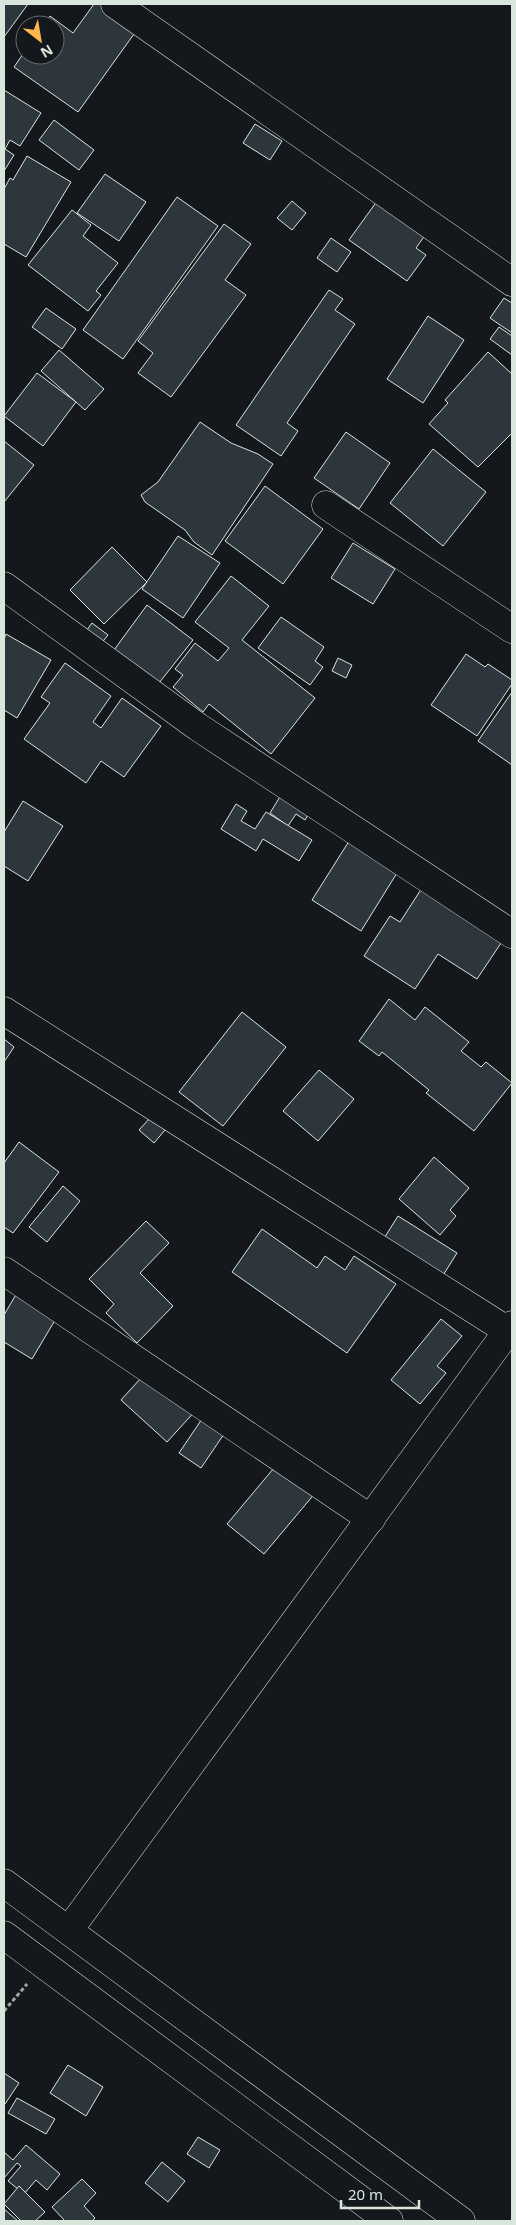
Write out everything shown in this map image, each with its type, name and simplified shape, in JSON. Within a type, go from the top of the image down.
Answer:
[{"type":"main road","points":[[115,4],[512,282]]},
{"type":"main road","points":[[326,505],[512,629]]},
{"type":"main road","points":[[4,586],[198,727],[512,934]]},
{"type":"main road","points":[[4,1011],[510,1328],[69,1930]]},
{"type":"main road","points":[[4,1271],[371,1519]]},
{"type":"main road","points":[[4,1882],[461,2221]]},
{"type":"main road","points":[[4,1935],[389,2221]]},
{"type":"path","points":[[4,2011],[43,1964]]},
{"type":"building","points":[[4,4],[28,4],[20,15],[15,15],[15,22],[4,37]]},
{"type":"building","points":[[94,4],[106,4],[139,27],[78,112],[14,67],[15,65],[65,65],[65,27],[73,33]]},
{"type":"building","points":[[4,90],[41,113],[20,146],[10,140],[5,149],[14,155],[4,171]]},
{"type":"building","points":[[54,120],[94,150],[79,170],[39,140]]},
{"type":"building","points":[[255,124],[282,141],[270,160],[243,143]]},
{"type":"building","points":[[27,156],[71,182],[26,257],[4,244],[4,189],[10,178],[13,180]]},
{"type":"building","points":[[105,174],[146,202],[119,241],[77,213]]},
{"type":"building","points":[[177,197],[218,226],[123,359],[83,330]]},
{"type":"building","points":[[380,197],[428,231],[416,248],[426,255],[407,281],[349,240]]},
{"type":"building","points":[[292,201],[306,213],[292,230],[277,218]]},
{"type":"building","points":[[72,210],[91,225],[83,236],[118,263],[96,291],[101,295],[88,311],[28,265]]},
{"type":"building","points":[[224,224],[251,244],[225,280],[246,295],[171,397],[138,373],[153,353],[138,341]]},
{"type":"building","points":[[331,238],[351,252],[337,272],[317,258]]},
{"type":"building","points":[[329,290],[343,299],[335,310],[355,324],[287,423],[298,431],[281,456],[236,425]]},
{"type":"building","points":[[504,298],[512,303],[512,333],[490,318]]},
{"type":"building","points":[[46,308],[76,329],[62,349],[32,327]]},
{"type":"building","points":[[428,316],[464,340],[423,403],[387,379]]},
{"type":"building","points":[[499,327],[512,336],[512,355],[490,339]]},
{"type":"building","points":[[59,350],[104,389],[85,410],[41,371]]},
{"type":"building","points":[[488,352],[512,374],[512,433],[478,467],[429,424],[448,403],[445,400]]},
{"type":"building","points":[[37,373],[76,402],[43,446],[4,416]]},
{"type":"building","points":[[200,422],[231,443],[258,454],[273,464],[212,555],[194,542],[185,530],[145,502],[141,495],[158,482]]},
{"type":"building","points":[[346,432],[390,463],[359,509],[314,478]]},
{"type":"building","points":[[4,441],[34,465],[4,502]]},
{"type":"building","points":[[433,449],[486,492],[443,546],[390,503]]},
{"type":"building","points":[[265,486],[323,529],[283,584],[225,541]]},
{"type":"building","points":[[178,536],[220,563],[183,618],[142,589]]},
{"type":"building","points":[[353,543],[395,569],[373,604],[331,578]]},
{"type":"building","points":[[112,547],[147,582],[104,624],[70,590]]},
{"type":"building","points":[[231,576],[269,606],[242,640],[315,698],[271,754],[209,704],[203,712],[173,687],[183,675],[175,669],[195,643],[218,661],[229,648],[195,622]]},
{"type":"building","points":[[147,605],[193,640],[159,683],[114,650]]},
{"type":"building","points":[[281,617],[324,647],[315,661],[323,667],[310,685],[258,648]]},
{"type":"building","points":[[92,623],[108,635],[100,645],[84,634]]},
{"type":"building","points":[[6,634],[51,660],[17,718],[4,710],[4,639]]},
{"type":"building","points":[[466,654],[485,667],[488,664],[512,680],[512,684],[477,736],[431,705]]},
{"type":"building","points":[[338,658],[352,665],[346,678],[332,671]]},
{"type":"building","points":[[65,663],[111,696],[93,722],[101,728],[122,698],[161,726],[124,777],[101,761],[86,783],[24,739],[50,703],[41,697]]},
{"type":"building","points":[[512,692],[512,765],[478,741]]},
{"type":"building","points":[[289,782],[317,800],[305,820],[296,814],[288,826],[270,813]]},
{"type":"building","points":[[23,801],[63,826],[28,881],[4,866],[4,832]]},
{"type":"building","points":[[236,804],[247,811],[241,821],[255,829],[266,812],[312,840],[299,861],[263,839],[256,851],[221,829]]},
{"type":"building","points":[[361,822],[410,852],[361,931],[312,900]]},
{"type":"building","points":[[433,871],[507,934],[477,979],[438,954],[415,989],[364,956],[390,916],[400,922]]},
{"type":"building","points":[[389,999],[415,1020],[425,1007],[469,1042],[461,1051],[481,1067],[486,1062],[512,1083],[474,1131],[426,1093],[429,1090],[382,1052],[379,1056],[359,1041]]},
{"type":"building","points":[[242,1012],[286,1047],[223,1126],[179,1092]]},
{"type":"building","points":[[4,1039],[14,1047],[4,1062]]},
{"type":"building","points":[[319,1070],[354,1099],[318,1141],[283,1111]]},
{"type":"building","points":[[150,1118],[165,1130],[154,1143],[139,1130]]},
{"type":"building","points":[[19,1142],[59,1172],[13,1233],[4,1227],[4,1163]]},
{"type":"building","points":[[434,1157],[469,1188],[450,1210],[456,1216],[440,1235],[399,1199]]},
{"type":"building","points":[[63,1186],[80,1201],[47,1242],[29,1227]]},
{"type":"building","points":[[398,1216],[457,1253],[442,1277],[383,1240]]},
{"type":"building","points":[[146,1221],[169,1243],[140,1273],[173,1306],[137,1343],[106,1313],[114,1304],[89,1279]]},
{"type":"building","points":[[262,1229],[317,1268],[325,1256],[345,1270],[354,1256],[396,1284],[347,1353],[232,1272]]},
{"type":"building","points":[[21,1286],[61,1310],[32,1359],[4,1342],[4,1315]]},
{"type":"building","points":[[441,1319],[462,1336],[437,1366],[446,1373],[420,1404],[391,1380]]},
{"type":"building","points":[[151,1367],[197,1409],[167,1442],[121,1400]]},
{"type":"building","points":[[204,1416],[226,1431],[201,1468],[179,1453]]},
{"type":"building","points":[[279,1462],[316,1492],[264,1554],[227,1524]]},
{"type":"building","points":[[68,2065],[103,2087],[86,2116],[50,2093]]},
{"type":"building","points":[[4,2073],[19,2083],[5,2104],[4,2103]]},
{"type":"building","points":[[17,2098],[55,2119],[46,2134],[8,2113]]},
{"type":"building","points":[[198,2137],[220,2150],[209,2168],[187,2154]]},
{"type":"building","points":[[26,2145],[60,2174],[47,2190],[36,2180],[24,2194],[8,2181],[21,2166],[17,2163],[4,2178],[4,2152],[13,2160]]},
{"type":"building","points":[[162,2162],[185,2181],[168,2202],[145,2183]]},
{"type":"building","points":[[82,2179],[96,2193],[84,2206],[95,2218],[92,2221],[65,2221],[52,2207]]},
{"type":"building","points":[[19,2186],[45,2212],[35,2221],[21,2221],[4,2204]]},
{"type":"building","points":[[4,2209],[18,2221],[4,2221]]}]
